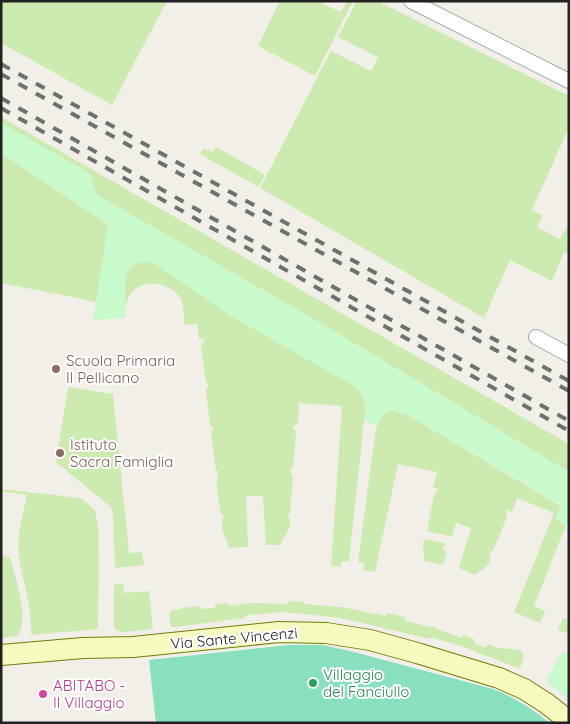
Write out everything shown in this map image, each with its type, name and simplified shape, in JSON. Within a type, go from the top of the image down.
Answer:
[{"type":"street","points":[[411,1],[569,81]]},
{"type":"street","points":[[536,337],[569,355]]},
{"type":"street","name":"Via Sante Vincenzi","points":[[1,655],[83,648],[134,647],[279,632],[326,633],[370,640],[511,682],[546,702],[569,721]]},
{"type":"green space","points":[[1,1],[167,1],[112,105],[1,43]]},
{"type":"green space","points":[[280,1],[317,1],[341,12],[347,1],[353,1],[315,76],[258,46]]},
{"type":"green space","points":[[357,1],[377,1],[569,96],[569,127],[532,210],[543,215],[537,227],[560,239],[566,228],[569,229],[569,254],[564,252],[552,281],[510,260],[484,318],[260,188],[331,51],[371,71],[378,57],[338,37]]},
{"type":"green space","points":[[1,117],[569,444],[569,472],[315,320],[97,195],[89,173],[1,123]]},
{"type":"green space","points":[[1,123],[89,173],[97,195],[315,320],[569,472],[569,526],[556,518],[561,505],[408,415],[398,411],[390,411],[383,415],[378,425],[364,421],[365,404],[359,389],[231,316],[155,264],[143,262],[135,264],[129,270],[126,278],[124,298],[126,318],[93,320],[108,224],[1,153]]},
{"type":"green space","points":[[216,147],[265,175],[258,187],[200,154],[203,149],[213,152]]},
{"type":"green space","points":[[1,153],[108,224],[97,302],[1,283]]},
{"type":"green space","points":[[148,261],[165,269],[231,316],[347,381],[361,393],[365,411],[349,561],[342,561],[341,567],[331,566],[342,406],[299,403],[298,425],[292,425],[296,432],[293,469],[289,469],[293,476],[290,513],[287,513],[290,526],[280,545],[266,545],[263,496],[246,496],[248,547],[229,548],[222,528],[224,515],[221,515],[217,493],[219,471],[216,471],[211,434],[214,427],[210,427],[206,390],[210,383],[206,383],[201,346],[205,339],[199,339],[197,324],[184,325],[182,301],[176,293],[164,286],[151,284],[137,288],[132,292],[125,306],[125,283],[129,270],[139,262]]},
{"type":"green space","points":[[68,387],[113,394],[129,553],[142,552],[144,565],[115,568],[113,513],[111,507],[56,462]]},
{"type":"green space","points":[[392,410],[408,415],[561,506],[556,518],[566,525],[534,606],[545,611],[540,623],[514,612],[554,513],[517,498],[512,512],[506,510],[507,517],[493,551],[490,551],[489,563],[475,575],[459,568],[471,528],[456,523],[452,537],[427,531],[434,495],[439,489],[433,488],[437,472],[398,464],[375,572],[363,570],[364,563],[358,562],[375,435],[378,423],[384,414]]},
{"type":"green space","points":[[1,489],[82,499],[95,510],[99,531],[98,629],[31,635],[29,605],[18,548],[20,525],[27,495],[1,491]]},
{"type":"green space","points":[[425,539],[445,543],[443,550],[447,551],[443,565],[424,561],[423,545]]},
{"type":"green space","points":[[1,555],[10,558],[20,597],[22,618],[18,636],[1,638]]},
{"type":"green space","points":[[123,583],[124,593],[149,591],[153,627],[149,630],[122,632],[116,630],[114,626],[114,585]]},
{"type":"green space","points":[[288,601],[341,607],[386,616],[387,613],[405,617],[405,621],[435,628],[461,638],[463,635],[474,639],[474,643],[486,648],[488,644],[522,651],[524,658],[520,668],[518,668],[461,646],[434,638],[426,638],[341,618],[284,612],[248,615],[244,618],[171,627],[169,614],[171,611],[192,606],[198,606],[199,609],[215,608],[215,604],[228,603],[228,606],[250,603],[288,604]]},
{"type":"green space","points":[[563,618],[569,620],[569,634],[558,630]]},
{"type":"green space","name":"Villaggio del Fanciullo","points":[[289,645],[322,645],[350,651],[493,689],[523,704],[550,723],[156,723],[149,660]]},
{"type":"green space","points":[[562,652],[569,655],[569,700],[546,681]]},
{"type":"railway","points":[[1,64],[569,381]]},
{"type":"railway","points":[[1,74],[569,391]]},
{"type":"railway","points":[[1,98],[569,421]]},
{"type":"railway","points":[[1,108],[569,431]]},
{"type":"place","name":"Scuola Primaria Il Pellicano","points":[[56,369]]},
{"type":"place","name":"Istituto Sacra Famiglia","points":[[60,453]]},
{"type":"place","name":"Villaggio del Fanciullo","points":[[313,683]]},
{"type":"place","name":"ABITABO - Il Villaggio","points":[[43,694]]}]
